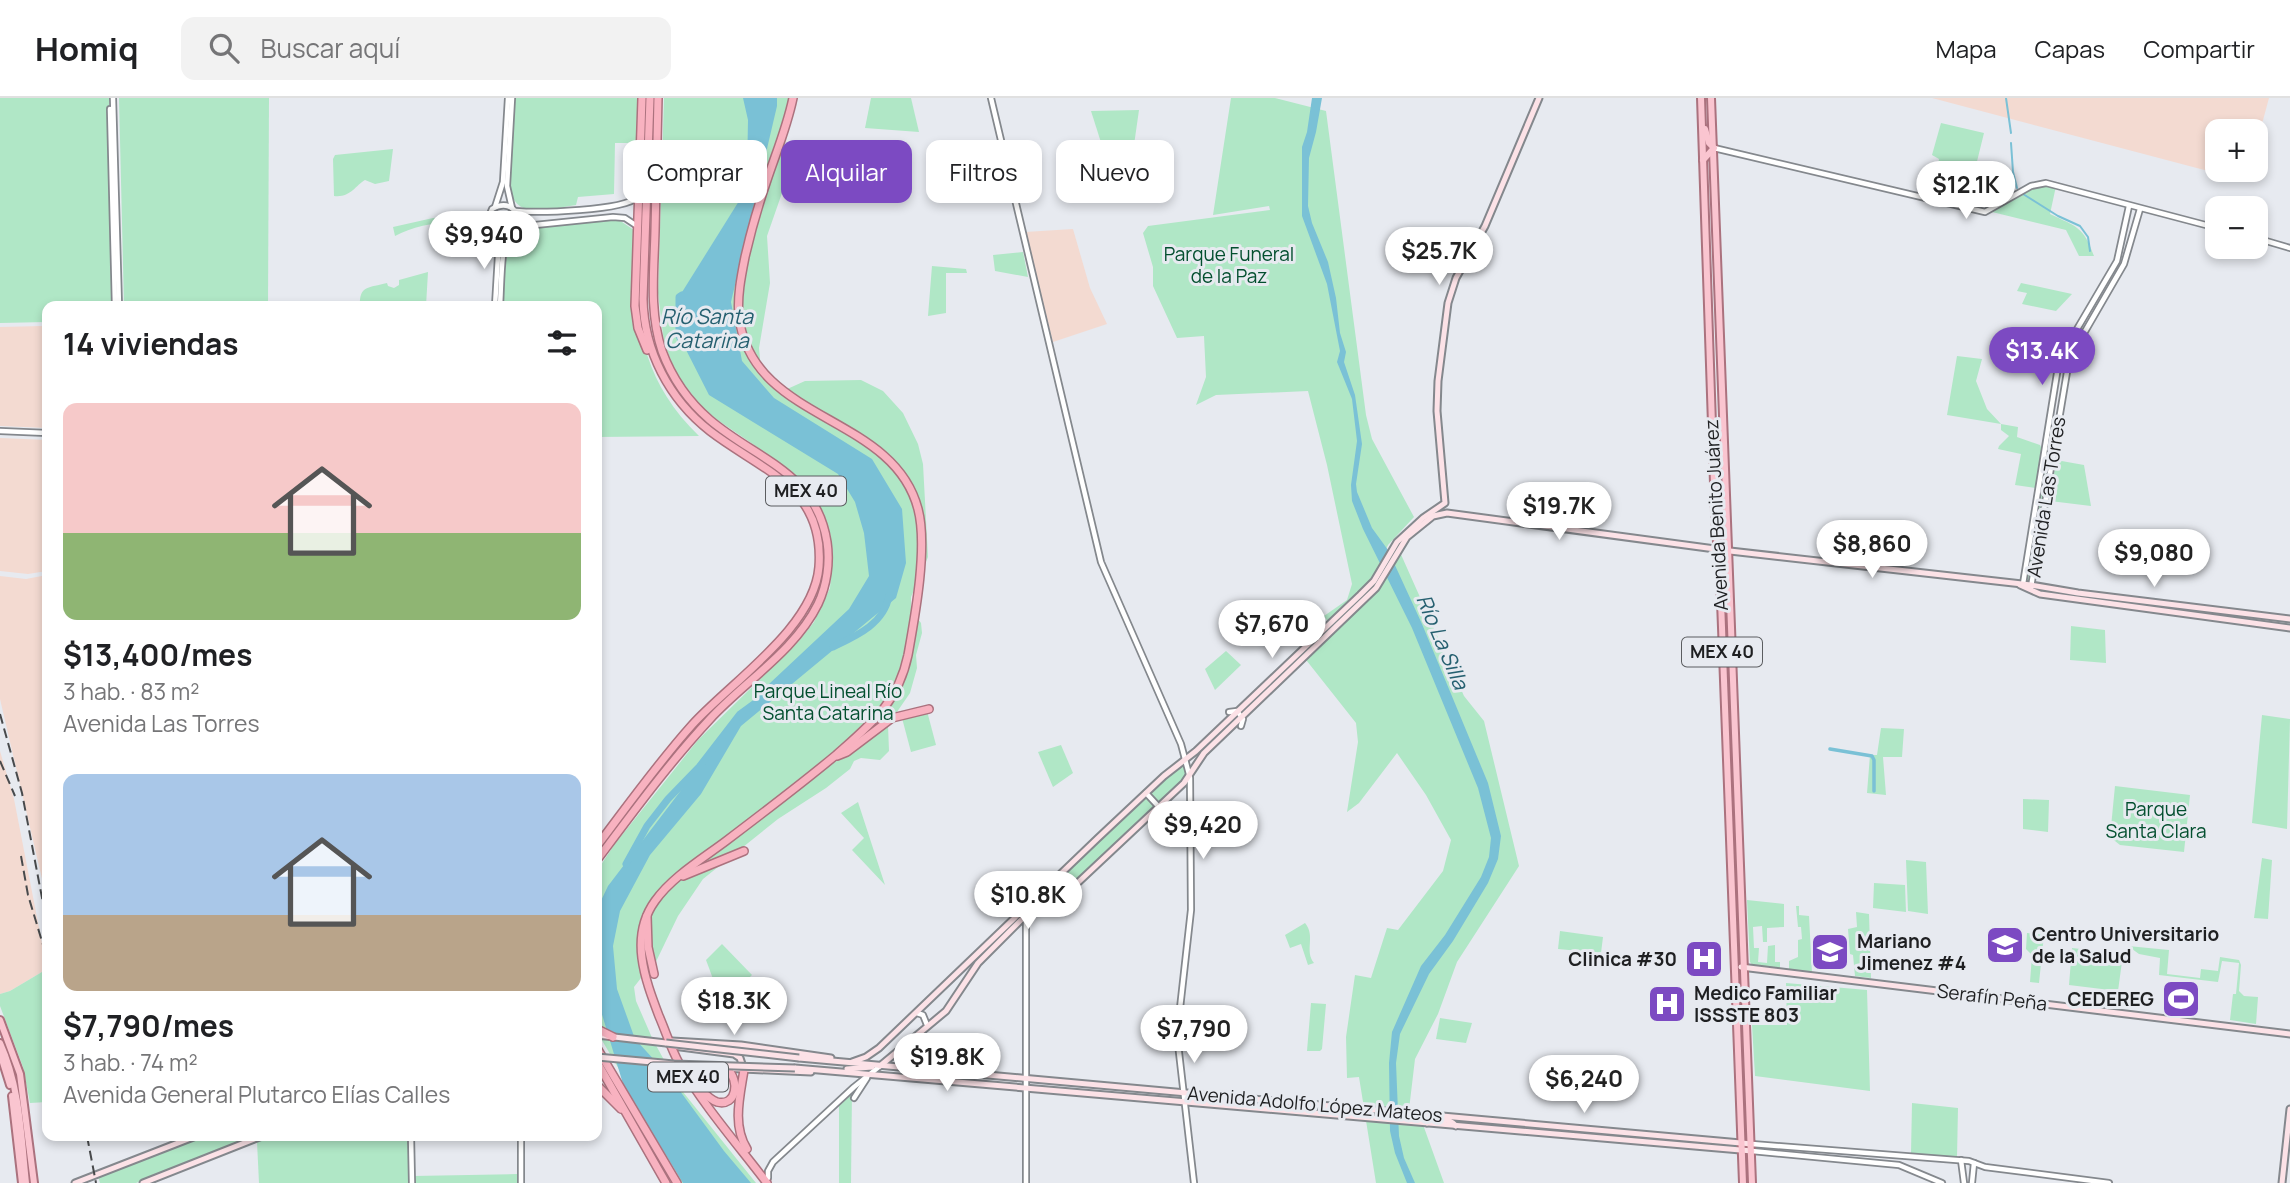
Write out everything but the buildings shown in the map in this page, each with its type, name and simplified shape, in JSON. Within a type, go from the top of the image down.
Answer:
[{"type":"highway","points":[[640,140],[642,98]]},
{"type":"highway","name":"MEX 40","points":[[602,840],[693,724],[790,629],[813,593],[819,567],[816,529],[797,494],[778,475],[700,422],[675,395],[656,362],[645,331],[643,311],[650,98]]},
{"type":"highway","name":"MEX 40","points":[[602,854],[688,743],[800,630],[818,604],[828,566],[825,529],[818,509],[809,495],[785,470],[711,420],[691,402],[676,380],[663,352],[656,326],[653,291],[658,98]]},
{"type":"highway","points":[[654,974],[648,947],[648,915],[654,902],[679,877],[788,795],[880,715],[902,679],[908,650],[920,551],[921,526],[915,499],[899,473],[880,453],[785,394],[771,382],[754,360],[744,337],[738,302],[751,231],[789,119],[793,98]]},
{"type":"highway","points":[[638,203],[636,321],[647,350],[656,362]]},
{"type":"highway","points":[[830,759],[847,752],[892,718],[929,709]]},
{"type":"highway","points":[[679,877],[744,851]]},
{"type":"highway","name":"MEX 40","points":[[648,915],[641,936],[641,955],[649,987],[671,1047],[692,1082],[769,1181]]},
{"type":"highway","points":[[602,1032],[613,1037]]},
{"type":"highway","name":"MEX 40","points":[[602,1056],[677,1183]]},
{"type":"highway","points":[[692,1082],[712,1099],[726,1101],[736,1086],[734,1076],[727,1069]]},
{"type":"highway","points":[[744,1070],[738,1114],[740,1135],[769,1181]]},
{"type":"highway","points":[[602,1071],[666,1183]]},
{"type":"highway","points":[[602,1091],[614,1104],[624,1110]]},
{"type":"main road","points":[[840,1070],[850,1062],[871,1055],[1146,793],[1240,714],[1376,583],[1409,529],[1443,505],[1437,411],[1448,303],[1456,278],[1485,226],[1539,98]]},
{"type":"main road","name":"Avenida Benito Juárez","points":[[1701,98],[1744,1183]]},
{"type":"main road","name":"Avenida Benito Juárez","points":[[1711,98],[1726,551],[1752,1183]]},
{"type":"main road","points":[[1702,116],[1707,140],[1714,148],[1702,162]]},
{"type":"main road","points":[[1703,172],[1708,194],[1715,200]]},
{"type":"main road","points":[[1708,308],[1715,315],[1720,355]]},
{"type":"main road","points":[[1712,428],[1718,463],[1724,466]]},
{"type":"main road","points":[[1714,472],[1719,472],[1724,488]]},
{"type":"main road","points":[[1395,549],[1422,524],[1436,515],[1450,513],[1726,551],[2022,586],[2290,628]]},
{"type":"main road","points":[[2031,589],[2290,619]]},
{"type":"main road","points":[[1721,601],[1723,616],[1729,617]]},
{"type":"main road","points":[[1723,658],[1728,657],[1731,645]]},
{"type":"main road","points":[[840,1070],[880,1066],[950,1005],[978,963],[1037,906],[1070,890],[1190,778],[1204,753],[1240,714]]},
{"type":"main road","points":[[1729,851],[1735,853],[1739,863]]},
{"type":"main road","name":"Serafín Peña","points":[[1735,967],[2290,1034]]},
{"type":"main road","points":[[0,1020],[20,1074],[34,1183]]},
{"type":"main road","name":"Avenida Adolfo López Mateos","points":[[602,1036],[880,1066],[1664,1135],[1742,1147]]},
{"type":"main road","points":[[0,1042],[11,1072],[17,1100],[22,1183]]},
{"type":"main road","points":[[670,1043],[741,1045],[827,1056],[838,1061]]},
{"type":"main road","points":[[670,1043],[734,1054],[740,1058],[744,1070]]},
{"type":"main road","points":[[741,1045],[746,1054],[744,1070]]},
{"type":"main road","points":[[895,1053],[899,1067]]},
{"type":"main road","points":[[0,1054],[11,1091],[22,1183]]},
{"type":"main road","name":"Avenida Adolfo López Mateos","points":[[602,1057],[687,1064],[840,1070],[869,1075],[1664,1144],[1742,1147]]},
{"type":"main road","points":[[685,1067],[809,1072],[825,1070]]},
{"type":"main road","points":[[2282,1183],[2290,1109]]},
{"type":"main road","points":[[1664,1135],[1664,1144]]},
{"type":"main road","points":[[75,1183],[183,1141]]},
{"type":"main road","points":[[143,1183],[238,1141]]},
{"type":"main road","points":[[1742,1147],[1752,1148]]},
{"type":"main road","points":[[1743,1163],[1748,1161],[1753,1164]]},
{"type":"street","points":[[112,98],[117,301]]},
{"type":"street","points":[[497,301],[498,256],[493,233],[487,221],[503,182],[510,98]]},
{"type":"street","points":[[498,301],[503,255],[518,220],[507,186],[510,98]]},
{"type":"street","points":[[991,98],[1097,545],[1106,575],[1186,759],[1190,778],[1191,910],[1177,1031],[1194,1183]]},
{"type":"street","points":[[1714,148],[1985,212],[2031,186],[2043,183],[2205,225]]},
{"type":"street","points":[[495,207],[507,205],[514,210],[534,213],[629,203]]},
{"type":"street","points":[[613,206],[613,217]]},
{"type":"street","name":"Avenida Las Torres","points":[[2022,586],[2058,367],[2067,345],[2117,261],[2129,206]]},
{"type":"street","points":[[573,209],[570,216],[574,222]]},
{"type":"street","name":"Avenida Las Torres","points":[[2031,589],[2068,366],[2076,346],[2124,264],[2140,209]]},
{"type":"street","points":[[493,233],[503,237],[535,225],[613,217],[625,218],[637,227]]},
{"type":"street","points":[[2268,242],[2290,248]]},
{"type":"street","points":[[0,431],[42,433]]},
{"type":"street","points":[[1443,505],[1450,513]]},
{"type":"street","points":[[1229,712],[1240,714],[1241,726]]},
{"type":"street","points":[[1146,793],[1158,806]]},
{"type":"street","points":[[1026,915],[1026,1183]]},
{"type":"street","points":[[917,1013],[923,1015],[927,1025]]},
{"type":"street","points":[[769,1181],[768,1171],[772,1162],[880,1066]]},
{"type":"street","points":[[854,1098],[869,1075]]},
{"type":"street","points":[[411,1141],[412,1183]]},
{"type":"street","points":[[520,1141],[521,1183]]},
{"type":"street","points":[[1752,1148],[1961,1160],[1985,1167],[2109,1183]]},
{"type":"street","points":[[1752,1148],[1899,1165],[1942,1183]]},
{"type":"street","points":[[1870,1154],[1875,1163]]},
{"type":"street","points":[[1961,1160],[1964,1183]]},
{"type":"street","points":[[1972,1183],[1974,1163]]},
{"type":"shaded area","points":[[1932,98],[2269,98],[2263,119],[2205,119],[2205,170]]},
{"type":"shaded area","points":[[1073,229],[1090,288],[1107,324],[1053,342],[1025,232]]},
{"type":"shaded area","points":[[42,326],[42,428],[0,426],[0,327]]},
{"type":"shaded area","points":[[0,438],[42,440],[42,572],[28,574],[0,571]]},
{"type":"shaded area","points":[[0,576],[26,579],[42,576],[42,879],[0,699]]},
{"type":"shaded area","points":[[0,751],[14,799],[42,943],[42,972],[0,994]]},
{"type":"green space","points":[[0,98],[109,98],[115,301],[42,301],[42,322],[0,323]]},
{"type":"green space","points":[[119,98],[269,98],[268,301],[124,301]]},
{"type":"green space","points":[[514,98],[643,98],[637,140],[615,143],[614,194],[578,197],[576,205],[534,210],[517,204],[510,184]]},
{"type":"green space","name":"Parque Lineal Río Santa Catarina","points":[[664,98],[793,98],[785,140],[781,140],[781,196],[767,236],[770,283],[759,348],[761,369],[785,390],[805,381],[861,380],[883,391],[903,413],[918,444],[923,464],[928,557],[911,597],[911,610],[921,623],[922,633],[916,655],[917,668],[910,693],[888,725],[889,751],[880,760],[861,758],[854,761],[850,769],[826,788],[778,819],[703,879],[678,916],[651,972],[651,978],[641,978],[634,987],[636,1001],[653,1040],[679,1087],[756,1183],[682,1183],[655,1130],[602,1040],[602,863],[698,740],[799,641],[814,622],[830,588],[833,552],[824,514],[807,487],[779,462],[701,406],[677,375],[664,343],[658,293],[661,203],[767,203],[767,140],[663,140]]},
{"type":"green space","points":[[871,98],[911,98],[919,132],[865,128]]},
{"type":"green space","name":"Parque Funeral de la Paz","points":[[1231,98],[1275,98],[1326,111],[1366,415],[1372,439],[1414,517],[1388,545],[1379,564],[1399,550],[1464,696],[1484,721],[1519,866],[1457,962],[1438,1014],[1415,1059],[1408,1118],[1421,1119],[1444,1183],[1376,1183],[1359,1077],[1347,1078],[1346,1037],[1355,975],[1371,978],[1387,928],[1398,930],[1443,871],[1451,840],[1426,795],[1397,753],[1359,803],[1347,812],[1358,742],[1356,723],[1303,656],[1328,622],[1324,616],[1347,600],[1352,584],[1308,391],[1216,395],[1196,405],[1206,377],[1204,336],[1177,338],[1153,286],[1153,267],[1143,233],[1148,226],[1270,210],[1269,206],[1213,215]]},
{"type":"green space","points":[[1139,110],[1135,140],[1100,140],[1091,111]]},
{"type":"green space","points":[[1941,123],[1984,133],[1967,202],[1933,194],[1939,159],[1932,155]]},
{"type":"green space","points":[[393,149],[389,181],[375,184],[365,180],[348,193],[334,196],[335,155]]},
{"type":"green space","points":[[2046,183],[2056,186],[2050,214],[2078,229],[2094,256],[2079,256],[2066,230],[1992,212],[2025,191]]},
{"type":"green space","points":[[483,215],[485,227],[464,222],[440,223],[395,236],[393,227],[433,218]]},
{"type":"green space","points":[[611,218],[637,232],[639,316],[651,366],[678,413],[699,436],[602,437],[602,301],[503,301],[506,260],[516,237],[539,228]]},
{"type":"green space","points":[[1023,252],[1028,277],[995,271],[993,255]]},
{"type":"green space","points":[[932,266],[966,269],[967,273],[946,273],[946,313],[928,316]]},
{"type":"green space","points":[[428,272],[426,301],[360,301],[366,288],[387,283],[394,288],[399,285],[399,280]]},
{"type":"green space","points":[[2021,283],[2072,294],[2056,311],[2022,304],[2027,293],[2017,291]]},
{"type":"green space","points":[[1957,356],[1982,359],[1976,381],[1987,409],[2001,424],[1947,415]]},
{"type":"green space","points":[[2001,424],[2018,427],[2017,437],[2040,445],[2042,449],[2036,488],[2015,485],[2021,454],[1998,449],[2009,436],[2001,430]]},
{"type":"green space","points":[[2051,434],[2053,435],[2029,585],[2025,584]]},
{"type":"green space","points":[[2056,460],[2084,465],[2091,506],[2050,501]]},
{"type":"green space","points":[[2071,626],[2105,630],[2106,663],[2070,660]]},
{"type":"green space","points":[[1226,651],[1241,665],[1215,690],[1205,669]]},
{"type":"green space","points":[[927,711],[936,745],[911,752],[902,718]]},
{"type":"green space","points":[[2262,715],[2290,719],[2287,829],[2252,823]]},
{"type":"green space","points":[[1881,728],[1904,729],[1902,757],[1883,757],[1886,795],[1867,793],[1870,755],[1877,755]]},
{"type":"green space","points":[[1061,745],[1073,773],[1053,787],[1038,752]]},
{"type":"green space","points":[[1186,759],[1190,778],[1075,886],[1056,899],[1057,910],[1029,912],[1026,908]]},
{"type":"green space","name":"Parque Santa Clara","points":[[2115,786],[2190,795],[2184,852],[2120,845],[2110,837]]},
{"type":"green space","points":[[2023,799],[2049,800],[2048,832],[2023,829]]},
{"type":"green space","points":[[858,802],[885,885],[852,850],[864,838],[841,813]]},
{"type":"green space","points":[[2262,858],[2272,860],[2268,919],[2254,918]]},
{"type":"green space","points":[[1906,860],[1926,862],[1928,914],[1908,911]]},
{"type":"green space","points":[[1874,883],[1905,885],[1906,912],[1873,908]]},
{"type":"green space","points":[[1747,900],[1784,904],[1784,927],[1767,928],[1767,942],[1763,942],[1762,926],[1753,927],[1754,948],[1759,948],[1758,962],[1767,963],[1768,946],[1775,945],[1775,962],[1780,962],[1780,969],[1753,966],[1750,962]]},
{"type":"green space","points":[[1796,906],[1799,906],[1799,915],[1809,916],[1812,973],[1789,970],[1789,961],[1798,957],[1798,940],[1802,939]]},
{"type":"green space","points":[[1856,912],[1869,914],[1871,978],[1855,976],[1853,955],[1850,954],[1848,929],[1857,927]]},
{"type":"green space","points":[[1305,923],[1310,933],[1310,954],[1314,963],[1308,965],[1301,944],[1290,948],[1285,935]]},
{"type":"green space","points":[[1560,931],[1603,937],[1601,953],[1558,949]]},
{"type":"green space","points":[[2027,933],[2044,935],[2039,983],[2030,982],[2032,955],[2026,949]]},
{"type":"green space","points":[[722,944],[752,975],[722,1003],[706,960]]},
{"type":"green space","points":[[2128,946],[2169,950],[2167,974],[2200,978],[2201,969],[2218,971],[2220,957],[2239,960],[2241,965],[2239,991],[2244,996],[2258,997],[2256,1024],[2230,1020],[2239,963],[2222,961],[2218,982],[2159,975],[2160,958],[2139,954]]},
{"type":"green space","points":[[2072,948],[2123,954],[2118,991],[2069,985]]},
{"type":"green space","points":[[42,972],[42,1102],[30,1103],[23,1067],[0,1006],[0,994]]},
{"type":"green space","points":[[1786,983],[1867,990],[1870,1091],[1755,1076],[1752,1025],[1787,1025]]},
{"type":"green space","points":[[1311,1003],[1326,1004],[1320,1051],[1307,1051]]},
{"type":"green space","points":[[1440,1018],[1472,1023],[1466,1043],[1436,1039]]},
{"type":"green space","points":[[852,1090],[851,1183],[839,1183],[839,1103]]},
{"type":"green space","points":[[1912,1103],[1958,1108],[1957,1157],[1911,1153]]},
{"type":"green space","points":[[190,1141],[242,1141],[136,1183],[100,1183],[98,1176]]},
{"type":"green space","points":[[408,1141],[408,1183],[259,1183],[257,1142]]},
{"type":"green space","points":[[517,1174],[517,1183],[414,1183],[413,1176]]},
{"type":"water","name":"Río Santa Catarina","points":[[743,98],[777,98],[767,149],[767,140],[748,140],[748,120]]},
{"type":"water","points":[[1312,98],[1322,98],[1309,158],[1308,206],[1328,262],[1340,333],[1346,352],[1344,362],[1355,395],[1362,444],[1357,492],[1372,528],[1388,550],[1422,624],[1488,783],[1501,836],[1498,859],[1488,883],[1453,941],[1429,974],[1400,1034],[1396,1063],[1399,1136],[1404,1158],[1415,1183],[1407,1183],[1390,1131],[1389,1063],[1392,1032],[1421,966],[1445,935],[1481,877],[1489,857],[1491,838],[1478,788],[1412,628],[1352,501],[1351,485],[1357,441],[1352,399],[1337,362],[1340,351],[1327,284],[1302,216],[1302,147]]},
{"type":"water","name":"Río Santa Catarina","points":[[738,203],[754,203],[731,302],[742,361],[774,398],[872,459],[902,509],[906,563],[896,598],[741,726],[701,794],[650,855],[620,911],[613,946],[617,989],[635,1039],[669,1076],[751,1183],[683,1183],[624,1087],[602,1014],[602,899],[608,886],[711,751],[769,684],[849,609],[869,576],[864,533],[855,502],[838,474],[709,395],[679,336],[679,297]]},
{"type":"waterway","points":[[2006,98],[2011,133]]},
{"type":"waterway","points":[[2011,143],[2017,188]]},
{"type":"waterway","points":[[2023,194],[2080,226],[2088,237],[2090,251]]},
{"type":"waterway","name":"Río Santa Catarina","points":[[681,340],[679,297],[682,295]]},
{"type":"waterway","name":"Río Santa Catarina","points":[[833,647],[875,622],[889,596]]},
{"type":"waterway","name":"Río Santa Catarina","points":[[626,864],[647,826],[668,799],[699,767],[740,714],[755,703]]},
{"type":"waterway","points":[[1830,749],[1872,756],[1874,791]]},
{"type":"railway","points":[[0,714],[22,793],[42,898]]},
{"type":"railway","points":[[0,761],[15,796]]},
{"type":"railway","points":[[21,856],[28,895],[42,941]]},
{"type":"railway","points":[[88,1141],[96,1183]]},
{"type":"place","name":"Centro Universitario de la Salud","points":[[2005,945]]},
{"type":"place","name":"Mariano Jimenez #4","points":[[1830,952]]},
{"type":"place","name":"Clinica #30","points":[[1704,959]]},
{"type":"place","name":"CEDEREG","points":[[2181,999]]},
{"type":"place","name":"Medico Familiar ISSSTE 803","points":[[1667,1004]]},
{"type":"water label","name":"Río La Silla","points":[[1442,642]]}]
